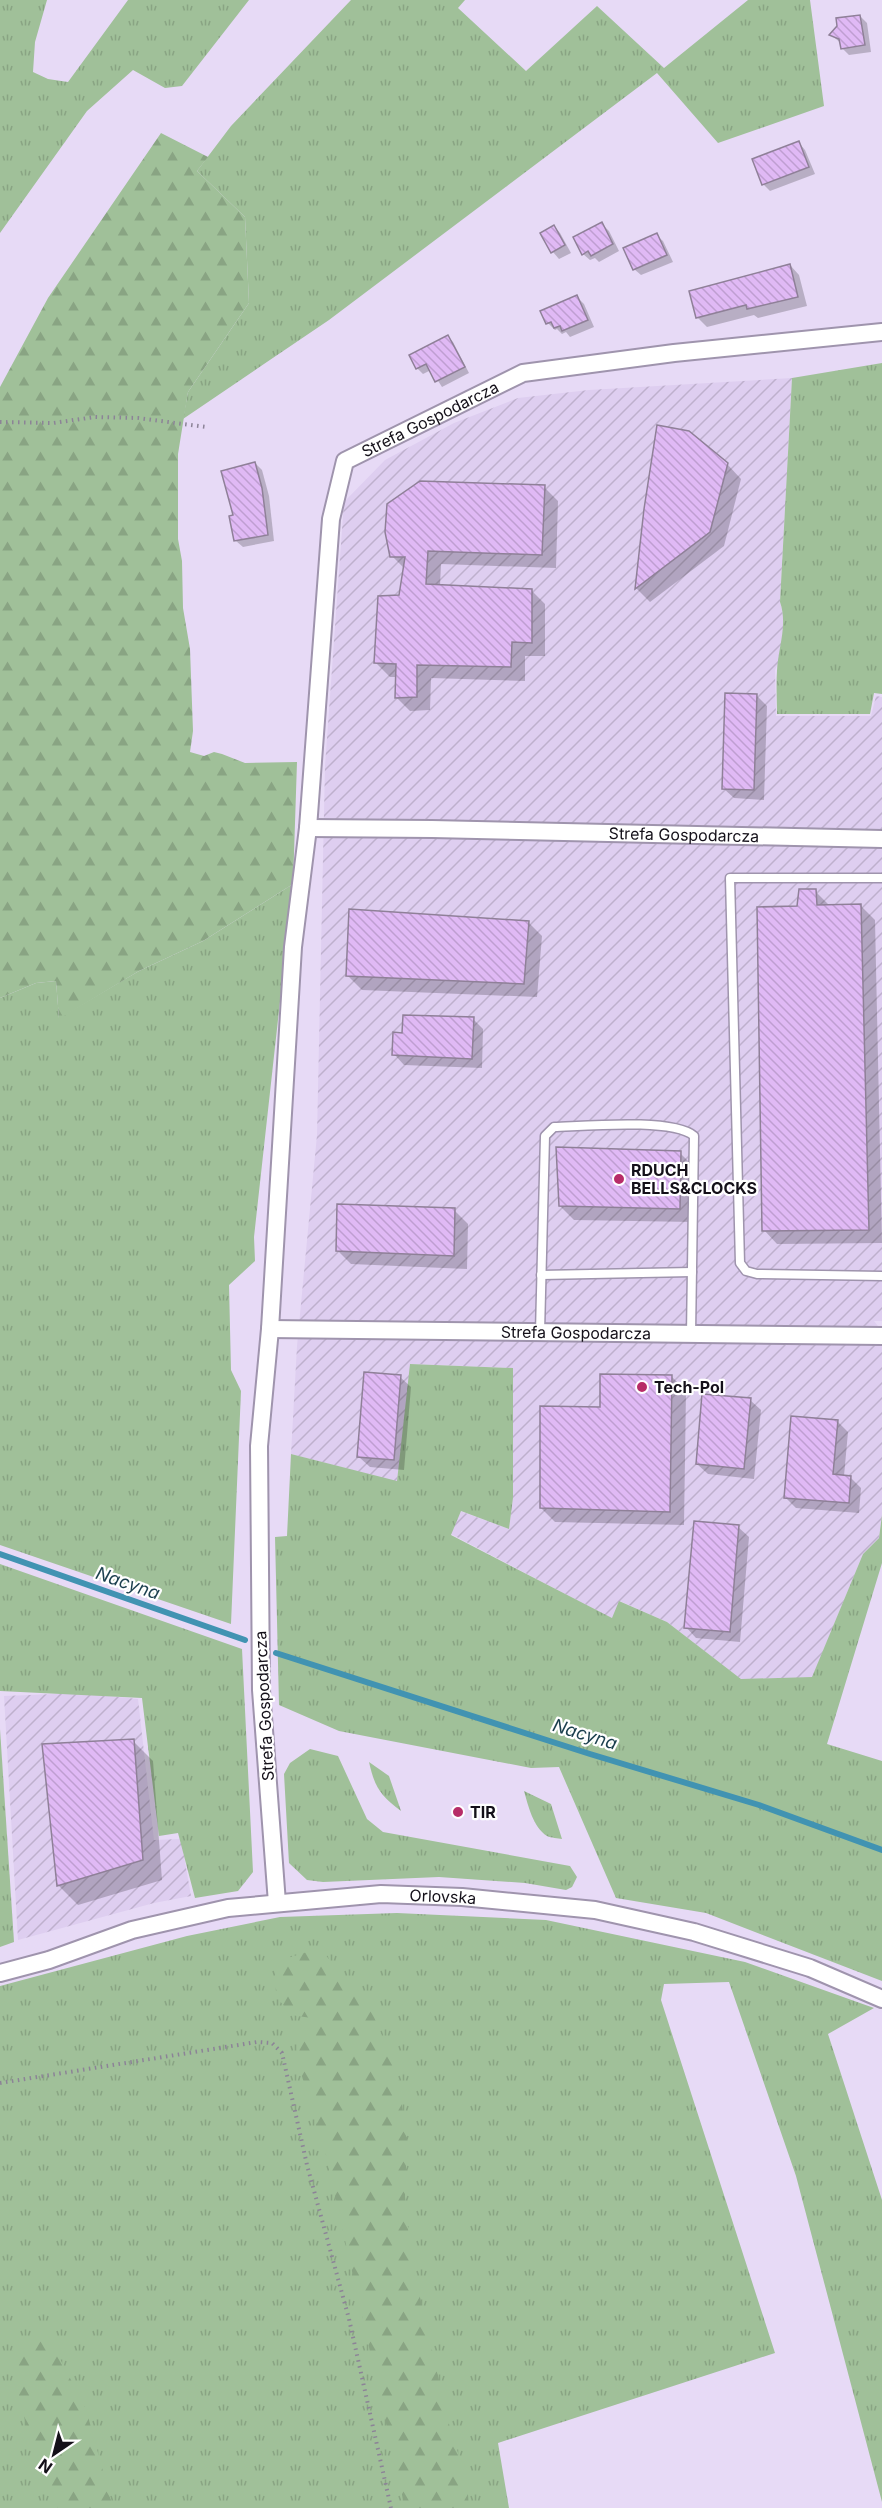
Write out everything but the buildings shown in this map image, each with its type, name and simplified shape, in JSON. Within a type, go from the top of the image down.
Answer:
[{"type":"street","name":"Strefa Gospodarcza","points":[[277,1903],[261,1678],[260,1446],[270,1329],[293,947],[308,828],[331,519],[345,461],[522,373],[674,353],[882,332]]},
{"type":"street","name":"Strefa Gospodarcza","points":[[308,828],[882,839]]},
{"type":"street","name":"Strefa Gospodarcza","points":[[270,1329],[882,1336]]},
{"type":"street","name":"Orlovska","points":[[0,1973],[49,1960],[132,1930],[228,1908],[381,1894],[462,1897],[595,1910],[693,1932],[759,1950],[810,1968],[882,1999]]},
{"type":"lane","points":[[882,878],[730,878],[740,1263],[746,1271],[757,1274],[882,1276]]},
{"type":"lane","points":[[540,1332],[545,1137],[554,1127],[668,1126],[687,1130],[694,1136],[691,1334]]},
{"type":"lane","points":[[541,1275],[692,1272]]},
{"type":"path","points":[[0,422],[53,423],[95,417],[138,418],[206,427]]},
{"type":"path","points":[[0,2083],[257,2042],[272,2043],[282,2053],[307,2165],[349,2319],[391,2508]]},
{"type":"shaded area","points":[[792,378],[780,602],[785,623],[782,655],[775,670],[776,716],[871,716],[876,696],[882,697],[882,1321],[874,1321],[882,1331],[882,1515],[879,1538],[863,1554],[812,1678],[741,1679],[667,1622],[620,1601],[613,1619],[451,1534],[460,1511],[509,1529],[513,1498],[513,1368],[411,1364],[397,1482],[291,1454],[297,1346],[317,1135],[325,766],[344,502],[385,460],[454,423],[518,398],[589,390]]},
{"type":"shaded area","points":[[79,1693],[138,1699],[154,1840],[181,1839],[191,1896],[154,1903],[18,1940],[4,1696]]},
{"type":"green space","points":[[0,0],[47,0],[35,42],[33,72],[48,79],[68,82],[128,0],[249,0],[182,86],[165,88],[133,70],[87,111],[0,233]]},
{"type":"green space","points":[[351,0],[465,0],[458,8],[526,71],[597,6],[664,68],[748,0],[810,0],[824,106],[718,143],[657,73],[329,320],[183,419],[188,392],[249,303],[245,217],[197,171],[231,126]]},
{"type":"green space","points":[[161,133],[208,157],[197,171],[245,217],[249,303],[188,392],[178,454],[178,539],[182,561],[183,608],[190,649],[193,731],[190,752],[204,756],[214,752],[245,763],[297,762],[293,884],[203,941],[139,971],[59,1019],[56,981],[36,983],[0,998],[0,387],[48,298]]},
{"type":"green space","points":[[882,363],[882,694],[874,693],[870,714],[777,714],[777,671],[783,628],[780,602],[792,378]]},
{"type":"green space","points":[[293,884],[254,1237],[255,1261],[229,1285],[231,1370],[241,1391],[231,1624],[0,1545],[0,998],[36,983],[56,981],[59,1018],[139,971],[203,941]]},
{"type":"green space","points":[[410,1364],[513,1368],[513,1498],[509,1529],[461,1511],[451,1535],[612,1618],[619,1601],[667,1622],[741,1679],[812,1677],[863,1554],[879,1538],[882,1515],[882,1563],[827,1744],[882,1761],[882,1981],[706,1913],[616,1898],[559,1767],[531,1768],[339,1731],[279,1705],[275,1537],[287,1536],[291,1454],[397,1481]]},
{"type":"green space","points":[[0,1564],[242,1649],[253,1872],[238,1891],[195,1898],[178,1833],[159,1836],[142,1698],[0,1691]]},
{"type":"green space","points":[[0,1729],[14,1942],[0,1947]]},
{"type":"green space","points":[[310,1749],[338,1756],[367,1819],[383,1832],[570,1866],[577,1877],[572,1887],[566,1890],[525,1883],[439,1877],[323,1882],[307,1880],[289,1863],[284,1774],[290,1763]]},
{"type":"green space","points":[[369,1762],[389,1776],[401,1811],[379,1790]]},
{"type":"green space","points":[[524,1791],[551,1804],[562,1839],[547,1836],[538,1827]]},
{"type":"green space","points":[[397,1913],[546,1920],[745,1962],[874,2008],[828,2034],[882,2200],[882,2502],[796,2176],[729,1982],[664,1984],[661,2000],[775,2353],[498,2443],[509,2508],[0,2508],[0,1986],[187,1936],[280,1917]]},
{"type":"green space","points":[[320,1948],[373,2014],[397,2072],[407,2138],[405,2197],[411,2258],[450,2428],[467,2481],[469,2508],[405,2508],[326,2155],[297,2060],[297,2042],[303,2032],[318,2019],[291,2015],[276,1996],[275,1962]]},
{"type":"green space","points":[[45,2330],[86,2409],[113,2508],[58,2508],[33,2453],[12,2368],[12,2351]]},
{"type":"waterway","name":"Nacyna","points":[[0,1554],[245,1640]]},
{"type":"waterway","name":"Nacyna","points":[[276,1653],[590,1754],[759,1805],[882,1850]]},
{"type":"place","name":"RDUCH BELLS&CLOCKS","points":[[619,1179]]},
{"type":"place","name":"Tech-Pol","points":[[642,1387]]},
{"type":"place","name":"TIR","points":[[458,1812]]}]
